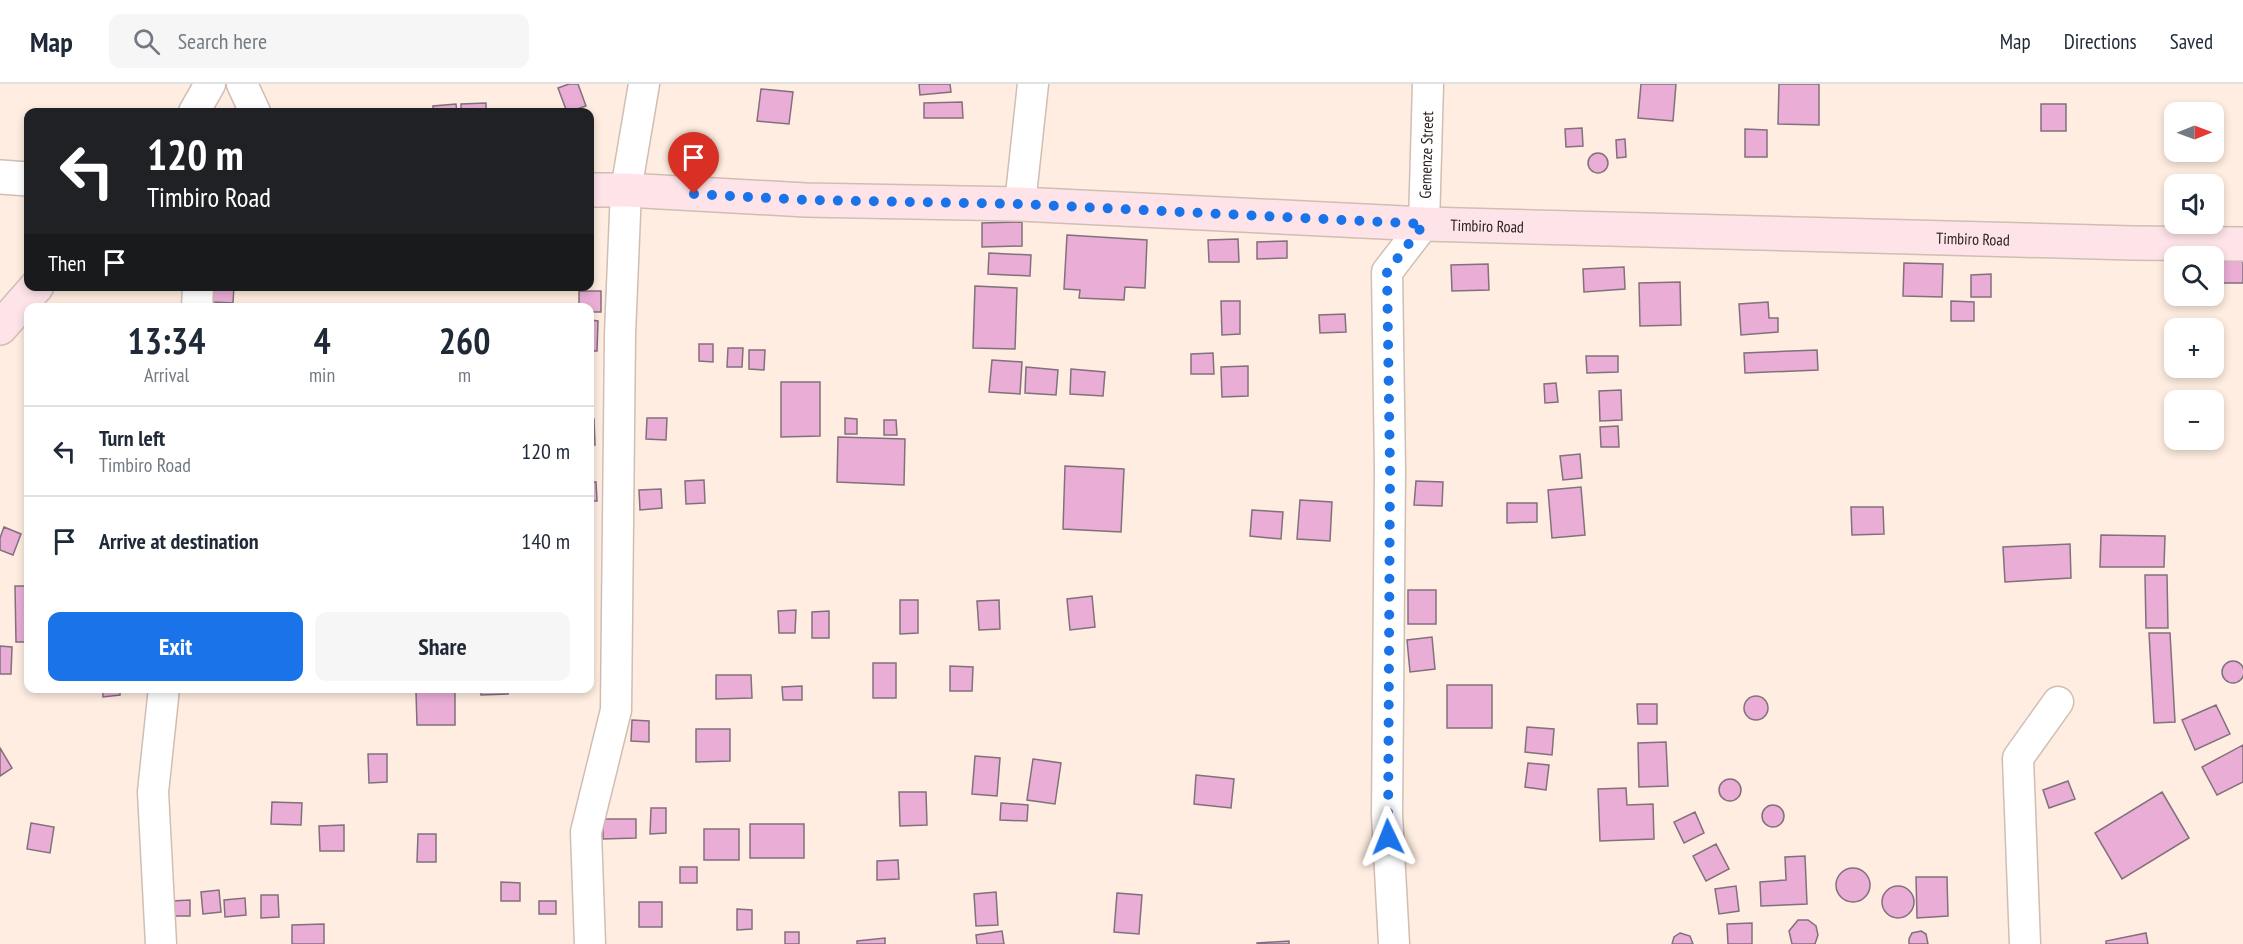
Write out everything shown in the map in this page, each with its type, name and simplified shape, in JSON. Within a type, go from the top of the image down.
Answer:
[{"type":"main road","name":"Timbiro Road","points":[[594,190],[806,200],[1020,204],[1424,224],[2243,244]]},
{"type":"main road","points":[[0,328],[33,291]]},
{"type":"street","points":[[196,108],[210,84]]},
{"type":"street","points":[[242,84],[253,108]]},
{"type":"street","points":[[590,944],[586,832],[616,710],[620,334],[626,190],[644,84]]},
{"type":"street","points":[[1020,204],[1033,84]]},
{"type":"street","name":"Gemenze Street","points":[[1424,224],[1428,84]]},
{"type":"street","points":[[0,177],[24,179]]},
{"type":"street","points":[[1394,944],[1387,815],[1390,482],[1387,272],[1424,224]]},
{"type":"street","points":[[160,944],[153,792],[163,693]]},
{"type":"street","points":[[2025,944],[2018,758],[2058,702]]},
{"type":"building","points":[[578,84],[586,106],[566,108],[558,88]]},
{"type":"building","points":[[919,84],[950,84],[951,92],[920,95]]},
{"type":"building","points":[[1641,84],[1676,84],[1673,121],[1638,118]]},
{"type":"building","points":[[1779,84],[1819,84],[1819,125],[1778,124]]},
{"type":"building","points":[[761,89],[793,92],[789,124],[757,121]]},
{"type":"building","points":[[962,102],[963,118],[924,118],[924,103]]},
{"type":"building","points":[[486,103],[486,108],[461,108],[461,104]]},
{"type":"building","points":[[456,104],[456,108],[433,108],[433,106]]},
{"type":"building","points":[[2041,104],[2066,104],[2066,131],[2041,131]]},
{"type":"building","points":[[1582,128],[1583,146],[1566,147],[1565,129]]},
{"type":"building","points":[[1745,129],[1767,130],[1767,157],[1745,157]]},
{"type":"building","points":[[1625,139],[1626,157],[1617,158],[1616,140]]},
{"type":"building","points":[[1598,153],[1605,156],[1608,163],[1605,170],[1598,173],[1591,170],[1588,163],[1591,156]]},
{"type":"building","points":[[1022,222],[1022,246],[982,247],[982,223]]},
{"type":"building","points":[[1067,235],[1147,240],[1145,288],[1125,287],[1124,300],[1079,298],[1080,290],[1064,289]]},
{"type":"building","points":[[1238,239],[1239,262],[1209,262],[1208,240]]},
{"type":"building","points":[[1287,241],[1287,258],[1257,259],[1257,242]]},
{"type":"building","points":[[989,253],[1031,255],[1030,276],[988,274]]},
{"type":"building","points":[[2243,260],[2243,283],[2224,283],[2224,261]]},
{"type":"building","points":[[1904,263],[1943,264],[1942,297],[1903,296]]},
{"type":"building","points":[[1488,264],[1489,290],[1452,291],[1451,265]]},
{"type":"building","points":[[1624,267],[1625,289],[1584,292],[1583,269]]},
{"type":"building","points":[[1991,274],[1991,297],[1971,297],[1971,275]]},
{"type":"building","points":[[1680,282],[1681,325],[1640,326],[1639,283]]},
{"type":"building","points":[[975,286],[1017,288],[1015,349],[973,348]]},
{"type":"building","points":[[212,291],[234,291],[233,303],[212,302]]},
{"type":"building","points":[[579,291],[601,291],[601,312],[594,312],[594,303],[579,303]]},
{"type":"building","points":[[1221,301],[1240,301],[1240,334],[1222,335]]},
{"type":"building","points":[[1951,301],[1974,302],[1974,321],[1951,321]]},
{"type":"building","points":[[1768,302],[1769,318],[1778,318],[1778,332],[1741,335],[1739,304]]},
{"type":"building","points":[[1345,314],[1346,332],[1320,333],[1319,315]]},
{"type":"building","points":[[594,320],[598,321],[597,351],[594,351]]},
{"type":"building","points":[[699,344],[713,344],[713,362],[699,361]]},
{"type":"building","points":[[728,348],[743,348],[742,367],[727,367]]},
{"type":"building","points":[[749,350],[765,350],[764,370],[749,369]]},
{"type":"building","points":[[1817,350],[1818,370],[1745,373],[1744,353]]},
{"type":"building","points":[[1213,353],[1214,374],[1191,374],[1191,354]]},
{"type":"building","points":[[1586,356],[1618,356],[1618,372],[1587,373]]},
{"type":"building","points":[[992,360],[1022,362],[1020,394],[989,392]]},
{"type":"building","points":[[1248,366],[1248,396],[1222,397],[1221,367]]},
{"type":"building","points":[[1026,367],[1058,370],[1056,395],[1025,393]]},
{"type":"building","points":[[1071,369],[1105,372],[1103,396],[1070,394]]},
{"type":"building","points":[[781,382],[820,382],[820,436],[781,437]]},
{"type":"building","points":[[1556,383],[1558,402],[1545,403],[1544,384]]},
{"type":"building","points":[[1621,390],[1622,420],[1600,421],[1599,391]]},
{"type":"building","points":[[647,418],[667,418],[666,440],[646,439]]},
{"type":"building","points":[[845,418],[857,419],[857,434],[845,434]]},
{"type":"building","points":[[884,420],[896,420],[897,435],[884,435]]},
{"type":"building","points":[[1618,426],[1619,447],[1601,447],[1600,427]]},
{"type":"building","points":[[838,437],[905,439],[904,485],[837,482]]},
{"type":"building","points":[[1580,454],[1582,478],[1563,480],[1560,456]]},
{"type":"building","points":[[1065,466],[1124,469],[1121,532],[1063,529]]},
{"type":"building","points":[[704,480],[705,503],[686,504],[685,481]]},
{"type":"building","points":[[1416,481],[1443,482],[1442,506],[1414,505]]},
{"type":"building","points":[[594,482],[596,482],[597,501],[594,501]]},
{"type":"building","points":[[1581,487],[1585,535],[1552,538],[1548,490]]},
{"type":"building","points":[[661,489],[662,508],[640,510],[639,490]]},
{"type":"building","points":[[1300,500],[1332,502],[1330,541],[1297,539]]},
{"type":"building","points":[[1507,503],[1537,503],[1537,522],[1507,523]]},
{"type":"building","points":[[1851,507],[1883,507],[1884,534],[1852,535]]},
{"type":"building","points":[[1252,510],[1283,512],[1281,539],[1250,536]]},
{"type":"building","points":[[4,527],[21,534],[13,555],[0,550],[0,538]]},
{"type":"building","points":[[2101,535],[2165,536],[2164,567],[2100,567]]},
{"type":"building","points":[[2070,544],[2071,578],[2005,582],[2003,547]]},
{"type":"building","points":[[2145,575],[2167,575],[2168,628],[2146,628]]},
{"type":"building","points":[[15,586],[24,586],[24,642],[16,642]]},
{"type":"building","points":[[1408,590],[1436,590],[1436,624],[1408,624]]},
{"type":"building","points":[[1092,596],[1095,627],[1070,630],[1067,599]]},
{"type":"building","points":[[900,600],[918,600],[918,633],[900,634]]},
{"type":"building","points":[[999,600],[1000,629],[979,630],[977,601]]},
{"type":"building","points":[[796,610],[795,633],[779,633],[778,611]]},
{"type":"building","points":[[829,611],[829,638],[812,638],[812,612]]},
{"type":"building","points":[[2149,633],[2170,633],[2175,722],[2154,723]]},
{"type":"building","points":[[1432,637],[1435,669],[1410,672],[1407,640]]},
{"type":"building","points":[[0,646],[12,647],[11,674],[0,674]]},
{"type":"building","points":[[2233,661],[2243,668],[2244,672],[2237,682],[2233,683],[2223,676],[2222,672],[2229,662]]},
{"type":"building","points":[[873,663],[896,663],[896,698],[873,698]]},
{"type":"building","points":[[950,666],[973,667],[972,691],[950,691]]},
{"type":"building","points":[[716,675],[751,675],[752,698],[716,699]]},
{"type":"building","points":[[1447,685],[1492,685],[1492,728],[1447,728]]},
{"type":"building","points":[[802,686],[802,700],[783,700],[782,687]]},
{"type":"building","points":[[103,693],[120,693],[120,695],[103,697]]},
{"type":"building","points":[[416,693],[455,693],[455,725],[417,725]]},
{"type":"building","points":[[481,693],[508,693],[508,694],[481,695]]},
{"type":"building","points":[[1756,696],[1765,699],[1768,708],[1765,717],[1756,720],[1747,717],[1744,708],[1747,699]]},
{"type":"building","points":[[1637,704],[1657,704],[1657,724],[1638,724]]},
{"type":"building","points":[[2216,705],[2230,734],[2195,750],[2182,720]]},
{"type":"building","points":[[632,720],[649,721],[649,742],[631,741]]},
{"type":"building","points":[[1527,727],[1554,729],[1552,755],[1525,752]]},
{"type":"building","points":[[696,729],[730,729],[730,761],[696,762]]},
{"type":"building","points":[[1666,742],[1668,786],[1639,787],[1638,743]]},
{"type":"building","points":[[2243,745],[2243,782],[2217,795],[2202,767]]},
{"type":"building","points":[[0,748],[12,768],[0,776]]},
{"type":"building","points":[[368,754],[387,754],[387,782],[369,783]]},
{"type":"building","points":[[975,756],[1000,758],[997,796],[972,794]]},
{"type":"building","points":[[1033,759],[1061,763],[1055,804],[1027,800]]},
{"type":"building","points":[[1528,763],[1549,765],[1546,790],[1525,787]]},
{"type":"building","points":[[1196,775],[1234,779],[1231,808],[1194,804]]},
{"type":"building","points":[[1730,779],[1738,782],[1741,790],[1738,798],[1730,801],[1722,798],[1719,790],[1722,782]]},
{"type":"building","points":[[2068,781],[2075,799],[2049,808],[2043,790]]},
{"type":"building","points":[[1626,788],[1627,805],[1653,804],[1654,839],[1600,841],[1598,789]]},
{"type":"building","points":[[899,792],[926,792],[927,825],[900,826]]},
{"type":"building","points":[[2162,792],[2189,838],[2122,879],[2095,833]]},
{"type":"building","points":[[272,802],[302,803],[301,825],[271,824]]},
{"type":"building","points":[[1001,803],[1028,805],[1027,821],[1000,820]]},
{"type":"building","points":[[1773,805],[1781,808],[1784,816],[1781,824],[1773,827],[1765,824],[1762,816],[1765,808]]},
{"type":"building","points":[[651,808],[666,808],[666,833],[650,834]]},
{"type":"building","points":[[1695,812],[1704,833],[1684,843],[1674,822]]},
{"type":"building","points":[[603,819],[636,819],[636,838],[603,839]]},
{"type":"building","points":[[31,823],[54,827],[50,853],[27,849]]},
{"type":"building","points":[[750,824],[804,824],[804,858],[750,858]]},
{"type":"building","points":[[344,825],[344,851],[320,851],[319,826]]},
{"type":"building","points":[[704,829],[739,829],[739,860],[704,860]]},
{"type":"building","points":[[418,834],[436,834],[436,862],[417,862]]},
{"type":"building","points":[[1716,844],[1729,869],[1706,881],[1693,856]]},
{"type":"building","points":[[1805,856],[1807,904],[1761,906],[1760,882],[1786,880],[1785,857]]},
{"type":"building","points":[[898,860],[899,879],[877,880],[877,861]]},
{"type":"building","points":[[680,867],[697,867],[697,883],[680,883]]},
{"type":"building","points":[[1853,868],[1865,873],[1870,885],[1865,897],[1853,902],[1841,897],[1836,885],[1841,873]]},
{"type":"building","points":[[1916,877],[1947,877],[1948,916],[1917,918]]},
{"type":"building","points":[[501,882],[520,883],[520,901],[501,901]]},
{"type":"building","points":[[1736,886],[1739,911],[1719,914],[1715,889]]},
{"type":"building","points":[[1898,886],[1909,891],[1914,902],[1909,913],[1898,918],[1887,913],[1882,902],[1887,891]]},
{"type":"building","points":[[219,890],[221,912],[203,914],[201,892]]},
{"type":"building","points":[[996,892],[998,925],[976,926],[974,894]]},
{"type":"building","points":[[1117,893],[1142,895],[1139,934],[1114,932]]},
{"type":"building","points":[[261,895],[278,895],[279,917],[261,918]]},
{"type":"building","points":[[245,898],[246,915],[225,917],[224,900]]},
{"type":"building","points":[[190,900],[190,916],[171,916],[171,901]]},
{"type":"building","points":[[539,901],[556,901],[556,914],[539,914]]},
{"type":"building","points":[[639,902],[662,902],[662,927],[639,927]]},
{"type":"building","points":[[737,909],[752,910],[752,929],[737,930]]},
{"type":"building","points":[[1798,920],[1808,920],[1816,926],[1818,935],[1815,944],[1792,944],[1789,931]]},
{"type":"building","points":[[1752,923],[1752,944],[1728,944],[1727,924]]},
{"type":"building","points":[[324,924],[324,944],[292,944],[292,925]]},
{"type":"building","points":[[1002,931],[1004,944],[977,944],[976,935]]},
{"type":"building","points":[[1921,931],[1926,934],[1928,944],[1909,944],[1912,933]]},
{"type":"building","points":[[785,932],[799,932],[799,944],[785,944]]},
{"type":"building","points":[[1680,933],[1690,936],[1693,944],[1672,944],[1674,937]]},
{"type":"building","points":[[2146,933],[2148,944],[2106,944],[2106,941]]},
{"type":"building","points":[[885,938],[885,944],[857,944],[857,941]]},
{"type":"building","points":[[1289,941],[1289,944],[1257,944],[1257,943]]},
{"type":"route","points":[[694,194],[806,200],[1020,204],[1424,224],[1387,272],[1390,470],[1388,837]]}]
